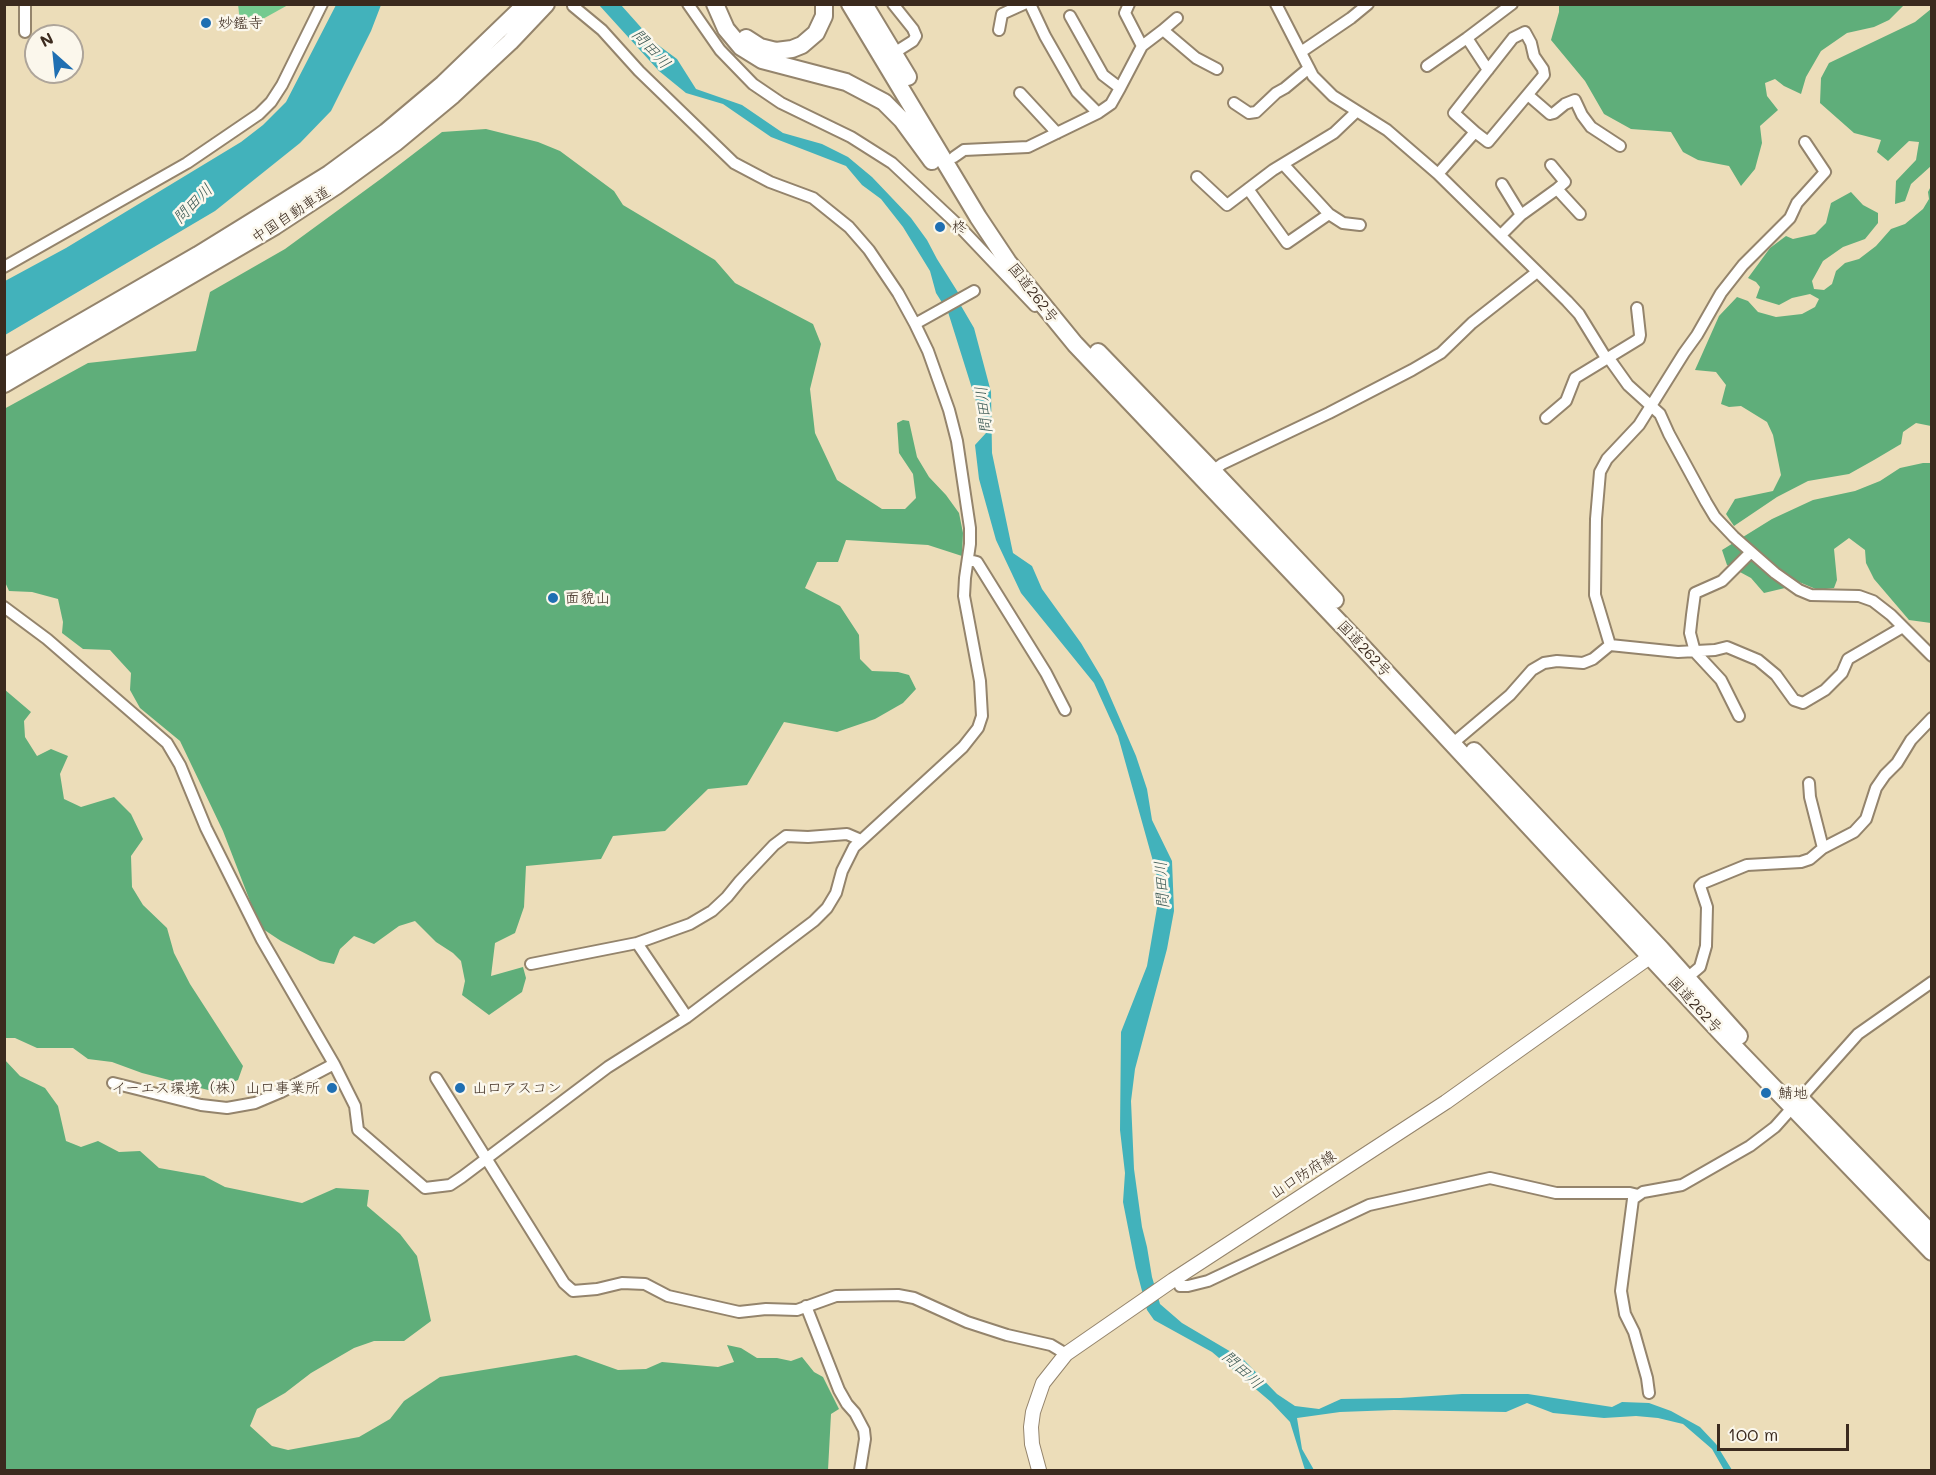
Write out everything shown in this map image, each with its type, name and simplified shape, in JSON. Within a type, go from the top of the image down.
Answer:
[{"type":"highway","name":"中国自動車道","points":[[4,367],[208,249],[328,174],[386,132],[443,84],[526,4]]},
{"type":"highway","name":"中国自動車道","points":[[4,384],[275,226],[336,186],[453,95],[510,42],[546,4]]},
{"type":"highway","points":[[715,4],[726,29],[741,46],[762,60],[846,82],[884,102],[902,120],[969,213],[1002,252]]},
{"type":"highway","points":[[725,4],[732,21],[743,36],[760,47],[776,51],[802,45],[816,33],[824,16],[824,4]]},
{"type":"highway","name":"国道262号","points":[[850,4],[953,177],[1002,252],[1058,324],[1116,388],[1208,475]]},
{"type":"highway","points":[[864,4],[898,51]]},
{"type":"highway","points":[[876,4],[898,51]]},
{"type":"highway","name":"国道262号","points":[[898,51],[907,75],[954,157],[1009,243],[1057,306],[1208,475],[1797,1103],[1932,1252]]},
{"type":"highway","name":"国道262号","points":[[1656,953],[1687,978],[1797,1103],[1932,1234]]},
{"type":"main road","name":"山口防府線","points":[[1039,1470],[1032,1444],[1033,1412],[1043,1383],[1066,1354],[1175,1279],[1446,1102],[1656,953]]},
{"type":"street","points":[[25,4],[25,24]]},
{"type":"street","points":[[4,267],[177,168],[259,114],[271,102],[282,85],[322,4]]},
{"type":"street","points":[[688,4],[720,50],[753,84],[781,103],[868,147],[905,174],[957,224],[1116,388]]},
{"type":"street","points":[[892,4],[916,36],[913,41],[898,51]]},
{"type":"street","points":[[999,30],[1002,14],[1024,4]]},
{"type":"street","points":[[1030,4],[1045,36],[1077,92],[1098,113]]},
{"type":"street","points":[[1129,4],[1125,13],[1142,46]]},
{"type":"street","points":[[1276,4],[1313,76],[1333,96],[1387,130],[1438,174],[1579,314],[1628,385],[1660,414],[1715,517],[1751,552],[1798,590],[1811,595],[1859,596],[1873,601],[1932,656]]},
{"type":"street","points":[[1301,52],[1342,25],[1368,4]]},
{"type":"street","points":[[1427,66],[1512,4]]},
{"type":"street","points":[[4,607],[47,639],[167,743],[180,765],[206,828],[261,940],[334,1065],[355,1106],[358,1130],[425,1188],[450,1185],[608,1067],[687,1017],[805,928],[827,908],[836,893],[848,856],[861,840],[963,747],[978,728],[982,716],[982,699],[964,596],[964,578],[969,560],[970,528],[957,441],[939,379],[917,323],[861,240],[829,209],[813,198],[770,182],[734,163],[639,71],[602,30],[573,5]]},
{"type":"street","points":[[1070,16],[1103,75],[1119,88]]},
{"type":"street","points":[[954,157],[964,150],[1028,147],[1098,113],[1111,104],[1142,46],[1177,18]]},
{"type":"street","points":[[1163,30],[1196,57],[1217,69]]},
{"type":"street","points":[[1525,32],[1544,75],[1488,141],[1454,113],[1488,70],[1513,38],[1525,32]]},
{"type":"street","points":[[1467,38],[1488,70]]},
{"type":"street","points":[[1234,103],[1249,112],[1256,112],[1276,93],[1309,68]]},
{"type":"street","points":[[1020,93],[1057,133]]},
{"type":"street","points":[[1528,95],[1550,114],[1575,100],[1582,116],[1591,127],[1620,146]]},
{"type":"street","points":[[1197,177],[1227,205],[1283,165],[1334,133],[1356,112]]},
{"type":"street","points":[[1438,174],[1475,132]]},
{"type":"street","points":[[1610,645],[1595,595],[1596,519],[1600,472],[1607,459],[1639,425],[1721,293],[1743,264],[1790,218],[1797,203],[1825,172],[1805,142]]},
{"type":"street","points":[[1283,165],[1329,214],[1343,223],[1360,225]]},
{"type":"street","points":[[1501,235],[1521,215],[1565,182],[1551,165]]},
{"type":"street","points":[[1502,184],[1521,215]]},
{"type":"street","points":[[1248,189],[1287,243],[1329,214]]},
{"type":"street","points":[[1557,189],[1580,214]]},
{"type":"street","points":[[1208,475],[1222,464],[1339,407],[1441,353],[1472,323],[1537,273]]},
{"type":"street","points":[[917,323],[972,292]]},
{"type":"street","points":[[1546,418],[1566,401],[1575,378],[1639,339],[1641,335],[1637,308]]},
{"type":"street","points":[[1738,716],[1721,680],[1695,652],[1690,633],[1695,593],[1722,581],[1751,552]]},
{"type":"street","points":[[969,560],[977,562],[1046,673],[1065,710]]},
{"type":"street","points":[[1456,740],[1510,695],[1532,670],[1544,663],[1557,661],[1583,663],[1593,659],[1610,645],[1665,652],[1695,652],[1727,647],[1758,660],[1776,675],[1794,700],[1803,703],[1825,690],[1842,673],[1848,659],[1902,627]]},
{"type":"street","points":[[1687,978],[1700,967],[1706,946],[1707,907],[1700,886],[1747,865],[1801,862],[1854,832],[1866,819],[1876,788],[1884,775],[1897,763],[1911,740],[1932,718]]},
{"type":"street","points":[[1809,783],[1810,797],[1824,848]]},
{"type":"street","points":[[531,964],[637,943],[690,924],[712,911],[774,845],[786,836],[847,834],[861,840]]},
{"type":"street","points":[[637,943],[687,1017]]},
{"type":"street","points":[[1175,1279],[1180,1286],[1188,1287],[1208,1281],[1369,1205],[1490,1178],[1556,1193],[1638,1194],[1682,1185],[1750,1146],[1775,1127],[1858,1034],[1932,982]]},
{"type":"street","points":[[113,1083],[201,1105],[227,1108],[255,1103],[334,1065]]},
{"type":"street","points":[[436,1078],[564,1283],[573,1291],[597,1289],[622,1283],[645,1284],[668,1296],[739,1312],[766,1309],[788,1311],[836,1296],[898,1295],[914,1298],[967,1322],[1007,1335],[1050,1345],[1066,1354]]},
{"type":"street","points":[[1638,1194],[1632,1203],[1621,1291],[1625,1314],[1634,1332],[1649,1393]]},
{"type":"street","points":[[807,1306],[838,1390],[864,1430],[865,1439],[860,1470]]},
{"type":"green space","points":[[238,4],[288,4],[288,5],[241,31]]},
{"type":"green space","points":[[1559,4],[1904,5],[1889,20],[1874,27],[1847,33],[1821,51],[1806,77],[1801,94],[1775,79],[1765,83],[1767,96],[1778,110],[1760,126],[1762,143],[1755,169],[1741,186],[1729,166],[1698,160],[1683,152],[1671,132],[1631,129],[1604,114],[1585,81],[1551,40]]},
{"type":"green space","points":[[1931,9],[1931,166],[1911,184],[1905,201],[1895,204],[1896,181],[1916,160],[1919,142],[1909,141],[1888,161],[1877,152],[1881,140],[1854,133],[1820,103],[1821,78],[1829,63],[1915,22]]},
{"type":"green space","points":[[486,129],[538,142],[560,151],[614,191],[623,205],[715,260],[735,283],[813,324],[821,344],[810,389],[815,433],[837,480],[882,509],[905,509],[916,498],[913,474],[899,453],[897,423],[903,420],[909,421],[917,457],[929,477],[959,513],[963,533],[962,556],[928,545],[846,540],[838,562],[817,562],[805,588],[840,606],[859,635],[860,659],[872,671],[898,672],[909,675],[916,689],[903,703],[875,719],[837,732],[784,722],[747,785],[708,789],[665,831],[613,836],[601,859],[526,866],[524,907],[515,933],[495,943],[491,976],[523,967],[526,978],[522,992],[489,1015],[462,995],[465,981],[461,961],[436,942],[415,921],[399,926],[374,944],[354,936],[340,949],[334,964],[320,961],[281,941],[260,927],[223,831],[180,741],[140,708],[130,690],[131,673],[110,650],[83,649],[62,633],[63,622],[58,599],[32,592],[9,591],[5,582],[4,409],[88,363],[196,351],[210,292],[285,249],[442,132]]},
{"type":"green space","points":[[1931,186],[1931,426],[1916,423],[1903,432],[1901,444],[1874,460],[1849,474],[1808,481],[1777,497],[1734,526],[1726,514],[1735,499],[1773,491],[1781,475],[1773,435],[1767,422],[1741,406],[1729,407],[1721,404],[1726,385],[1716,372],[1695,370],[1719,316],[1737,297],[1748,301],[1758,312],[1776,317],[1802,314],[1815,307],[1819,299],[1810,294],[1792,298],[1779,305],[1756,298],[1760,287],[1748,278],[1770,248],[1786,236],[1793,239],[1815,234],[1826,223],[1831,203],[1851,192],[1863,205],[1878,213],[1878,223],[1865,239],[1843,247],[1823,261],[1812,281],[1814,289],[1824,290],[1832,284],[1836,271],[1845,263],[1859,259],[1876,246],[1891,229],[1905,224],[1923,209],[1929,199],[1928,192]]},
{"type":"green space","points":[[1931,463],[1931,623],[1909,620],[1874,579],[1866,563],[1865,550],[1849,538],[1834,549],[1837,580],[1834,588],[1818,590],[1799,582],[1764,593],[1751,578],[1727,565],[1722,550],[1772,519],[1813,500],[1855,491],[1880,481],[1900,468]]},
{"type":"green space","points":[[4,689],[31,712],[24,721],[25,737],[37,756],[51,749],[68,756],[60,774],[64,799],[81,807],[114,797],[131,814],[143,839],[131,856],[132,887],[143,905],[167,928],[174,953],[190,984],[243,1066],[238,1080],[212,1091],[142,1073],[112,1062],[88,1059],[73,1048],[37,1048],[15,1038],[5,1038]]},
{"type":"green space","points":[[4,1059],[20,1076],[45,1088],[58,1106],[66,1141],[81,1147],[98,1141],[119,1152],[140,1151],[159,1168],[204,1176],[225,1187],[302,1203],[336,1188],[369,1190],[367,1206],[400,1234],[417,1256],[431,1321],[404,1341],[374,1341],[354,1348],[257,1409],[250,1426],[272,1446],[288,1450],[359,1437],[390,1419],[404,1401],[440,1377],[576,1355],[618,1370],[646,1369],[662,1362],[718,1367],[734,1362],[727,1345],[741,1348],[757,1358],[791,1361],[802,1357],[814,1372],[823,1377],[839,1409],[831,1414],[828,1470],[5,1470]]},
{"type":"water","name":"問田川","points":[[336,5],[381,5],[371,31],[331,111],[300,143],[215,211],[5,335],[5,281],[66,248],[241,142],[263,125],[286,102]]},
{"type":"water","name":"問田川","points":[[599,5],[621,5],[654,42],[677,59],[696,89],[742,105],[783,133],[822,144],[848,157],[872,177],[911,218],[927,240],[959,294],[960,304],[974,328],[991,392],[992,453],[1013,553],[1032,566],[1042,589],[1081,643],[1103,680],[1136,756],[1147,789],[1152,820],[1172,861],[1174,911],[1167,949],[1135,1069],[1131,1101],[1134,1169],[1142,1227],[1160,1304],[1182,1323],[1243,1359],[1277,1394],[1295,1406],[1319,1409],[1341,1399],[1462,1394],[1528,1394],[1612,1407],[1622,1402],[1649,1403],[1671,1411],[1700,1427],[1716,1444],[1732,1470],[1724,1470],[1712,1449],[1683,1424],[1636,1416],[1604,1418],[1553,1413],[1527,1403],[1506,1412],[1394,1410],[1340,1412],[1297,1418],[1302,1449],[1314,1470],[1305,1470],[1290,1422],[1271,1402],[1212,1352],[1154,1320],[1147,1310],[1123,1202],[1125,1173],[1120,1130],[1121,1032],[1147,966],[1158,902],[1156,872],[1118,736],[1094,683],[1021,593],[996,540],[979,479],[975,445],[986,433],[948,312],[936,293],[930,271],[903,227],[881,199],[862,185],[846,166],[771,137],[723,104],[686,93],[659,71]]},
{"type":"place","name":"妙鑑寺","points":[[206,23]]},
{"type":"place","name":"柊","points":[[940,227]]},
{"type":"place","name":"面貌山","points":[[553,598]]},
{"type":"place","name":"イーエス環境（株）山口事業所","points":[[332,1088]]},
{"type":"place","name":"山口アスコン","points":[[460,1088]]},
{"type":"place","name":"鯖地","points":[[1766,1093]]}]
